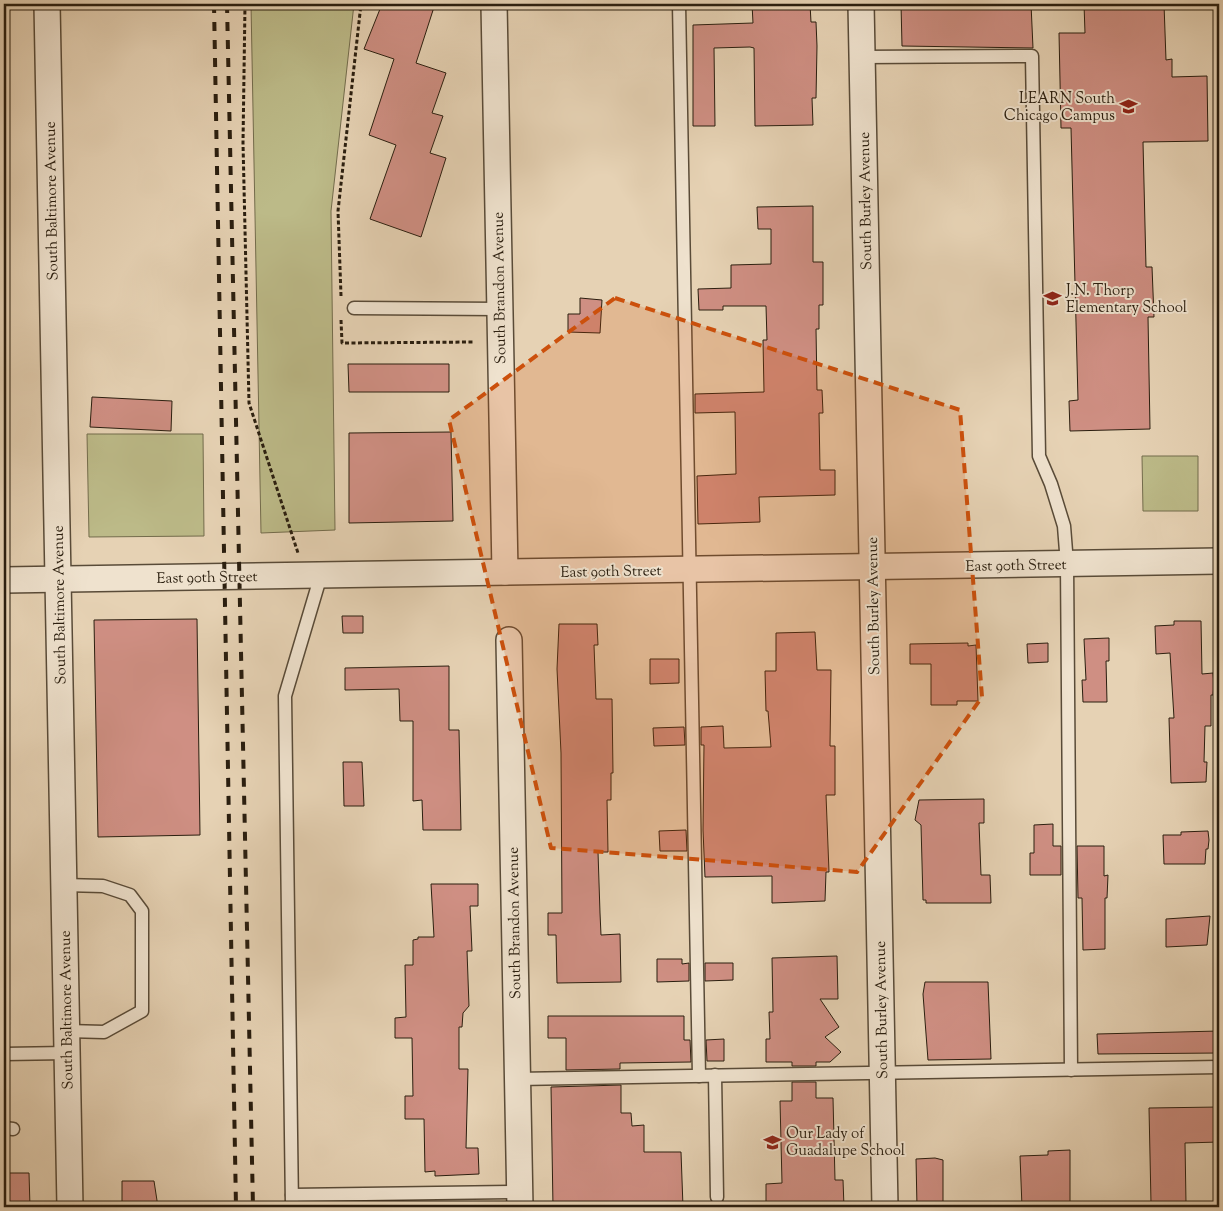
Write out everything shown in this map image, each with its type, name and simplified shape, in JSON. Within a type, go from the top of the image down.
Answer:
[{"type":"street","name":"South Baltimore Avenue","points":[[47,4],[70,1207]]},
{"type":"street","name":"South Brandon Avenue","points":[[494,4],[505,572]]},
{"type":"street","name":"South Burley Avenue","points":[[861,4],[885,1207]]},
{"type":"street","name":"East 90th Street","points":[[4,580],[1219,561]]},
{"type":"street","name":"South Brandon Avenue","points":[[509,640],[520,1200]]},
{"type":"lane","points":[[679,4],[699,1076]]},
{"type":"lane","points":[[862,57],[1032,56],[1039,456],[1051,484],[1064,526],[1067,564],[1071,1070]]},
{"type":"lane","points":[[354,308],[500,309]]},
{"type":"lane","points":[[313,575],[284,696],[292,1201],[520,1200]]},
{"type":"lane","points":[[4,1054],[67,1042],[104,1032],[142,1011],[142,911],[130,895],[103,886],[64,885]]},
{"type":"lane","points":[[517,1079],[1219,1067]]},
{"type":"lane","points":[[715,1075],[717,1197]]},
{"type":"path","points":[[245,4],[243,143],[249,403],[313,575]]},
{"type":"path","points":[[341,306],[338,211],[362,4]]},
{"type":"path","points":[[341,315],[342,343],[473,342]]},
{"type":"highlighted area","points":[[615,298],[960,410],[982,697],[857,872],[551,848],[449,420]]},
{"type":"shaded area","points":[[251,4],[354,4],[331,211],[335,530],[261,533]]},
{"type":"shaded area","points":[[87,434],[203,434],[204,536],[89,537]]},
{"type":"shaded area","points":[[1142,456],[1198,456],[1198,511],[1143,511]]},
{"type":"building","points":[[382,4],[435,4],[416,63],[446,73],[432,113],[443,116],[430,153],[446,158],[421,237],[370,219],[396,145],[369,135],[394,59],[364,49]]},
{"type":"building","points":[[752,4],[810,4],[811,22],[816,22],[817,46],[816,98],[812,98],[813,125],[755,126],[754,48],[750,47],[714,48],[715,126],[693,126],[693,25],[753,23]]},
{"type":"building","points":[[901,4],[1031,4],[1033,48],[902,46]]},
{"type":"building","points":[[1084,4],[1164,4],[1166,60],[1172,59],[1172,77],[1207,76],[1208,141],[1143,142],[1146,267],[1152,267],[1154,317],[1148,317],[1150,429],[1070,431],[1069,401],[1078,400],[1071,128],[1061,128],[1059,33],[1085,33]]},
{"type":"building","points":[[813,206],[813,262],[823,262],[823,305],[819,305],[819,329],[816,329],[817,390],[822,390],[823,413],[819,413],[820,470],[835,470],[835,495],[759,497],[760,522],[698,524],[697,476],[736,474],[735,412],[695,413],[695,394],[764,392],[763,340],[767,340],[766,306],[723,306],[723,310],[699,310],[698,289],[731,288],[731,265],[771,264],[771,229],[758,229],[757,207]]},
{"type":"building","points":[[580,298],[602,300],[600,333],[568,332],[568,314],[580,314]]},
{"type":"building","points":[[348,364],[449,364],[449,392],[349,392]]},
{"type":"building","points":[[92,397],[172,401],[171,431],[90,427]]},
{"type":"building","points":[[451,432],[453,521],[349,523],[349,433]]},
{"type":"building","points":[[342,616],[363,616],[363,633],[343,633]]},
{"type":"building","points":[[197,619],[200,835],[98,837],[94,620]]},
{"type":"building","points":[[1174,621],[1201,621],[1202,674],[1213,673],[1211,726],[1205,726],[1204,762],[1207,762],[1206,782],[1171,783],[1169,718],[1174,718],[1170,653],[1156,654],[1155,626],[1174,625]]},
{"type":"building","points":[[559,624],[597,624],[598,645],[594,645],[596,699],[612,699],[613,773],[611,773],[611,800],[607,800],[608,852],[598,852],[601,935],[620,934],[621,982],[557,983],[556,935],[548,935],[548,913],[562,913],[561,753],[557,669]]},
{"type":"building","points":[[815,632],[817,670],[831,670],[830,746],[835,746],[835,795],[826,795],[829,872],[826,872],[825,901],[772,903],[772,876],[705,877],[703,830],[704,745],[701,745],[701,727],[723,726],[724,748],[771,747],[768,711],[766,711],[765,671],[776,671],[776,633]]},
{"type":"building","points":[[1109,638],[1109,661],[1106,661],[1107,702],[1083,702],[1082,680],[1086,680],[1084,639]]},
{"type":"building","points":[[968,643],[968,646],[976,645],[978,701],[957,701],[957,705],[931,705],[931,664],[910,664],[910,644]]},
{"type":"building","points":[[1048,643],[1048,662],[1028,663],[1027,644]]},
{"type":"building","points":[[650,659],[679,659],[679,683],[650,684]]},
{"type":"building","points":[[449,666],[449,730],[459,730],[461,830],[423,830],[422,800],[413,801],[413,721],[400,721],[399,689],[345,690],[345,668]]},
{"type":"building","points":[[684,727],[685,745],[654,746],[653,728]]},
{"type":"building","points":[[343,762],[362,762],[364,806],[344,806]]},
{"type":"building","points":[[984,799],[984,823],[979,823],[981,875],[990,875],[991,903],[926,903],[926,900],[923,900],[921,825],[915,820],[919,800]]},
{"type":"building","points":[[1053,824],[1053,846],[1061,846],[1061,875],[1030,875],[1030,853],[1034,853],[1034,825]]},
{"type":"building","points":[[686,830],[687,851],[660,851],[659,831]]},
{"type":"building","points":[[1208,831],[1209,840],[1205,864],[1164,864],[1163,835],[1181,835],[1181,832]]},
{"type":"building","points":[[1077,846],[1104,846],[1104,876],[1108,875],[1107,898],[1105,898],[1105,949],[1083,950],[1082,898],[1078,898]]},
{"type":"building","points":[[431,884],[478,884],[478,906],[470,906],[472,951],[467,951],[469,1006],[463,1013],[462,1027],[459,1027],[459,1069],[468,1069],[466,1148],[478,1148],[479,1174],[435,1176],[435,1171],[425,1172],[424,1119],[405,1119],[405,1096],[413,1096],[412,1038],[395,1038],[395,1018],[406,1017],[405,965],[413,965],[413,940],[418,939],[418,937],[434,937]]},
{"type":"building","points":[[1210,916],[1207,945],[1166,947],[1166,919]]},
{"type":"building","points":[[837,956],[838,999],[820,999],[839,1027],[825,1037],[841,1052],[830,1062],[816,1062],[816,1066],[792,1066],[792,1062],[766,1062],[766,1039],[770,1039],[769,1012],[773,1012],[772,958]]},
{"type":"building","points":[[657,959],[682,959],[682,964],[689,963],[689,981],[657,982]]},
{"type":"building","points":[[705,963],[733,963],[733,980],[705,981]]},
{"type":"building","points":[[925,982],[988,982],[991,1059],[928,1060],[923,994]]},
{"type":"building","points":[[548,1016],[684,1016],[684,1040],[690,1040],[691,1062],[620,1063],[620,1069],[566,1070],[566,1038],[548,1038]]},
{"type":"building","points":[[1219,1031],[1219,1053],[1098,1054],[1097,1034]]},
{"type":"building","points":[[724,1039],[724,1061],[707,1061],[706,1040]]},
{"type":"building","points":[[792,1082],[816,1082],[816,1098],[833,1098],[835,1180],[843,1180],[844,1207],[766,1207],[766,1184],[782,1183],[780,1101],[792,1101]]},
{"type":"building","points":[[621,1085],[621,1113],[631,1113],[632,1126],[644,1125],[644,1152],[681,1152],[683,1207],[553,1207],[551,1087]]},
{"type":"building","points":[[1219,1107],[1219,1142],[1185,1143],[1186,1203],[1151,1203],[1149,1108]]},
{"type":"building","points":[[1070,1150],[1070,1207],[1022,1207],[1020,1156],[1048,1155],[1048,1151]]},
{"type":"building","points":[[935,1158],[943,1160],[943,1207],[917,1207],[916,1159]]},
{"type":"building","points":[[4,1173],[29,1173],[30,1207],[4,1207]]},
{"type":"building","points":[[122,1181],[154,1181],[158,1207],[122,1207]]},
{"type":"railway","points":[[214,4],[236,1207]]},
{"type":"railway","points":[[227,4],[253,1207]]},
{"type":"place","name":"LEARN South Chicago Campus","points":[[1129,107]]},
{"type":"place","name":"J.N. Thorp Elementary School","points":[[1052,299]]},
{"type":"place","name":"Our Lady of Guadalupe School","points":[[772,1142]]}]
